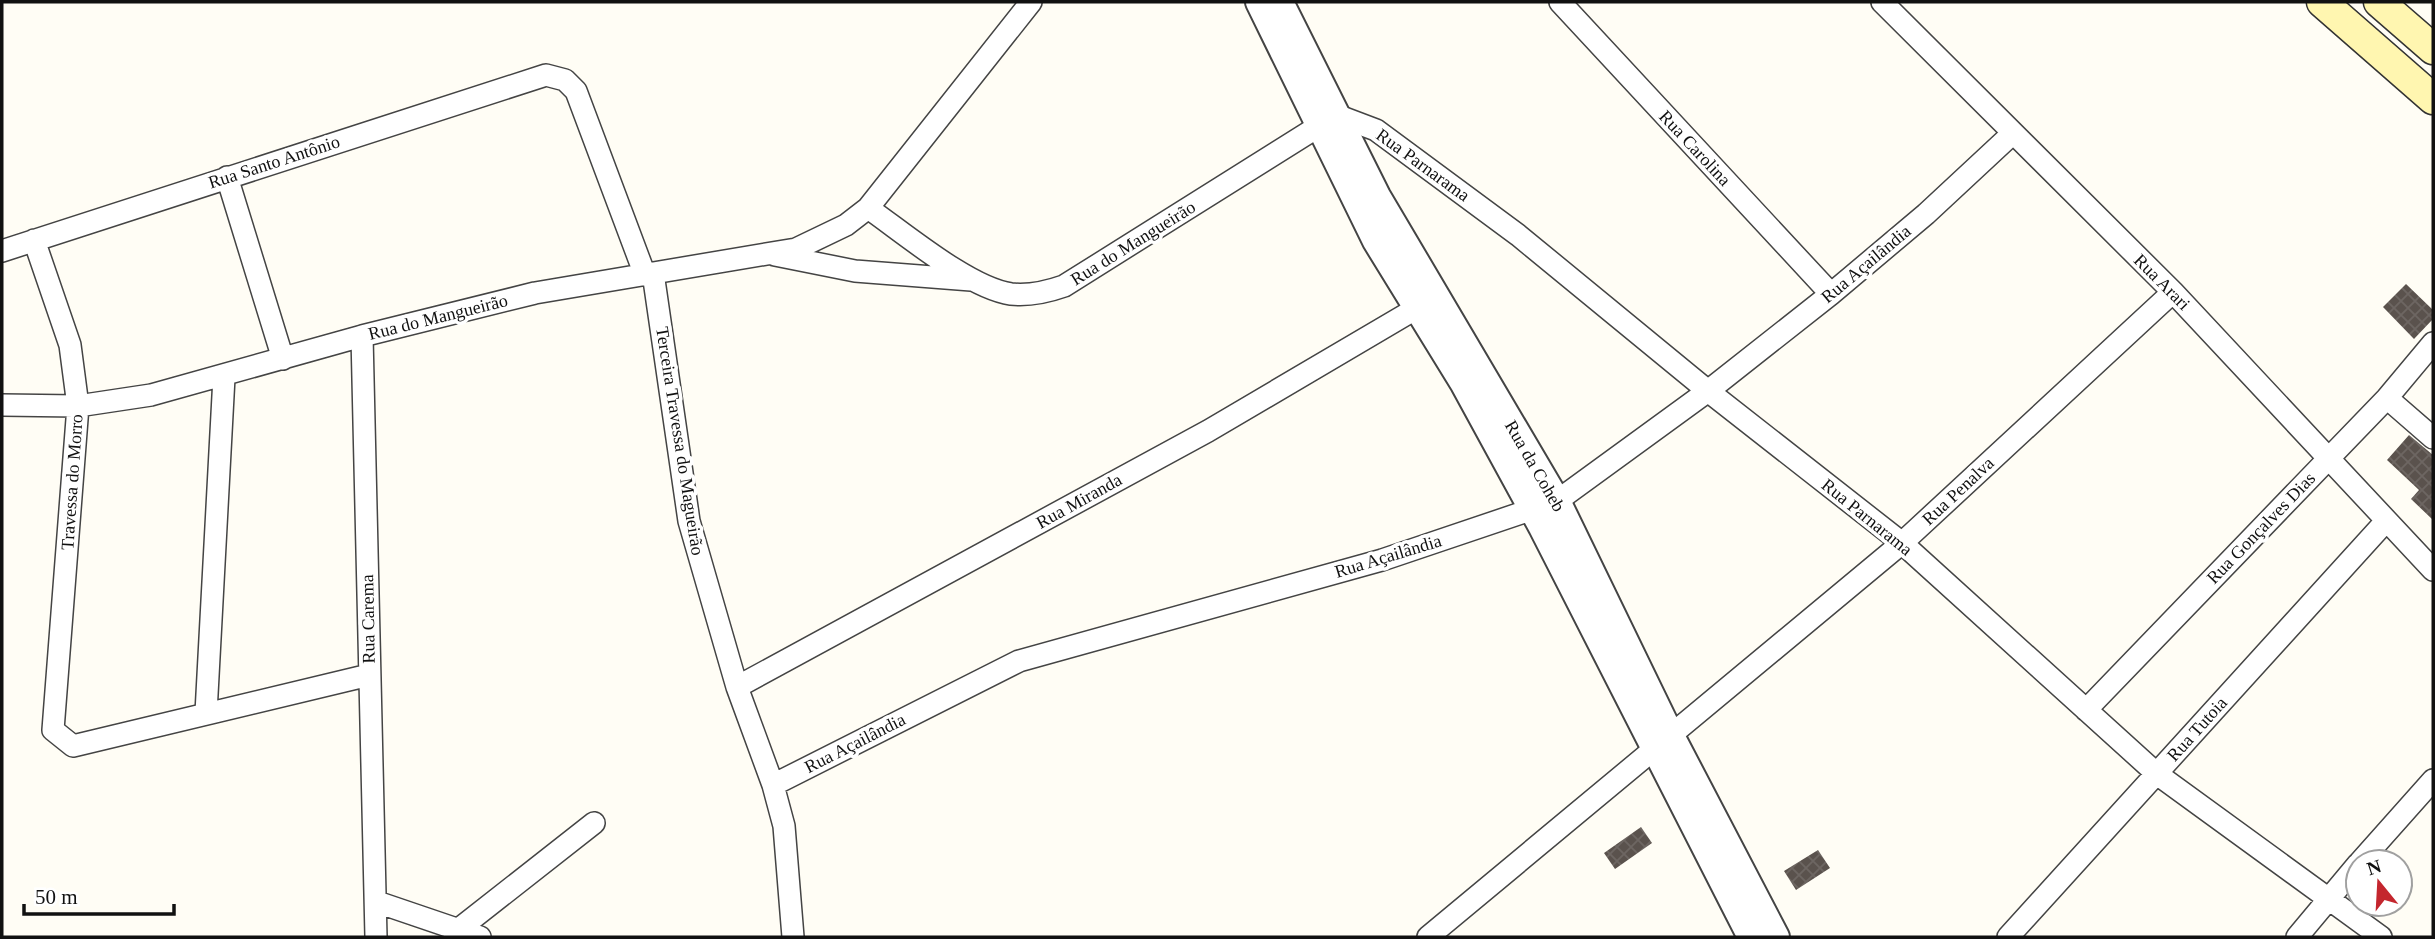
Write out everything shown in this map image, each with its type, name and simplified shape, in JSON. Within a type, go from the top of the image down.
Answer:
[{"type":"main road","points":[[2322,2],[2433,99]]},
{"type":"main road","points":[[2379,2],[2433,49]]},
{"type":"street","name":"Rua do Mangueirão","points":[[2,405],[78,406],[151,395],[224,377],[362,336],[534,293],[796,249],[820,239],[868,208],[1031,2]]},
{"type":"street","name":"Rua da Coheb","points":[[1259,2],[1557,501],[1615,615],[1662,742],[1751,937]]},
{"type":"street","name":"Rua da Coheb","points":[[1280,2],[1376,242],[1464,383],[1591,618],[1776,937]]},
{"type":"street","name":"Rua Carolina","points":[[1560,2],[1831,294]]},
{"type":"street","name":"Rua Arari","points":[[1882,2],[2173,292],[2433,570]]},
{"type":"street","name":"Rua Santo Antônio","points":[[2,251],[546,75]]},
{"type":"street","name":"Terceira Travessa do Magueirão","points":[[546,75],[565,80],[576,91],[649,274],[689,521],[737,687]]},
{"type":"street","name":"Rua do Mangueirão","points":[[868,208],[973,280],[1010,294],[1041,294],[1064,286],[1329,121]]},
{"type":"street","name":"Rua Parnarama","points":[[1329,121],[1376,130],[1518,235],[1708,391],[1902,543],[2157,774],[2381,937]]},
{"type":"street","name":"Rua Açailândia","points":[[773,785],[1019,661],[1382,560],[1557,501],[1708,391],[1831,294],[1935,206],[2012,134]]},
{"type":"street","points":[[228,177],[283,359]]},
{"type":"street","name":"Travessa do Morro","points":[[34,240],[69,345],[78,406],[53,730],[73,746],[206,713]]},
{"type":"street","points":[[766,253],[855,271],[973,280]]},
{"type":"street","name":"Rua Penalva","points":[[1428,937],[1902,543],[2173,292]]},
{"type":"street","name":"Rua Miranda","points":[[737,687],[1208,431],[1417,308]]},
{"type":"street","name":"Rua Carema","points":[[362,336],[376,937]]},
{"type":"street","name":"Rua Gonçalves Dias","points":[[2085,710],[2387,398],[2433,343]]},
{"type":"street","points":[[224,377],[206,713],[369,675]]},
{"type":"street","points":[[2387,398],[2433,438]]},
{"type":"street","name":"Rua Tutoia","points":[[2008,937],[2386,521]]},
{"type":"street","points":[[737,687],[773,785],[784,826],[793,937]]},
{"type":"street","points":[[2372,848],[2433,780]]},
{"type":"street","points":[[459,929],[594,823]]},
{"type":"street","points":[[2297,937],[2344,879]]},
{"type":"street","points":[[377,901],[480,937]]},
{"type":"building","points":[[2406,284],[2433,310],[2433,319],[2414,339],[2383,307]]},
{"type":"building","points":[[2409,435],[2433,455],[2433,520],[2411,499],[2419,490],[2387,460]]},
{"type":"building","points":[[1641,827],[1652,843],[1615,869],[1604,853]]},
{"type":"building","points":[[1818,850],[1830,868],[1796,890],[1784,871]]}]
